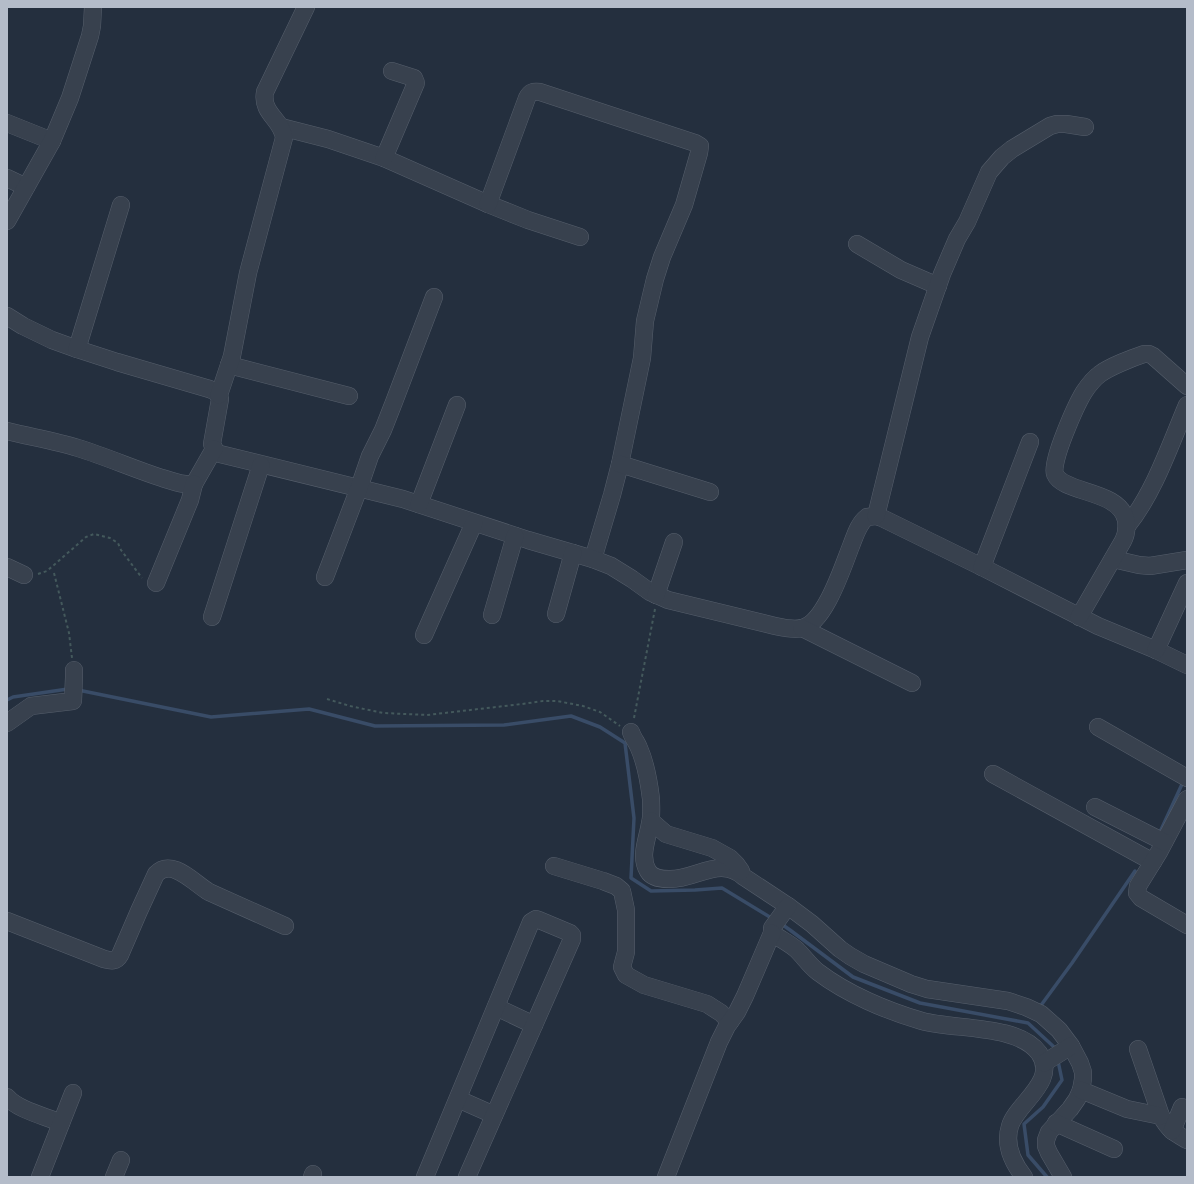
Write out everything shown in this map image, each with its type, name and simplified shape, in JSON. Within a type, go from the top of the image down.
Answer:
[{"type":"street","points":[[7,221],[52,141],[70,98],[86,51],[92,26],[93,7]]},
{"type":"street","points":[[306,7],[265,92],[264,104],[284,133],[283,143],[248,273],[229,365],[219,395],[219,405],[212,440],[216,452],[261,465],[419,504],[515,536],[593,559],[611,566],[657,596],[668,600],[775,626],[789,628],[802,628],[810,625],[818,618],[826,605],[861,523],[867,517],[876,516],[982,567],[1079,617],[1187,665]]},
{"type":"street","points":[[384,158],[416,83],[414,78],[392,70]]},
{"type":"street","points":[[488,204],[530,92],[540,92],[695,143],[700,146],[686,200],[662,257],[648,307],[644,327],[644,346],[642,358],[620,464],[593,559]]},
{"type":"street","points":[[7,123],[52,141]]},
{"type":"street","points":[[876,516],[916,353],[938,286],[957,239],[967,222],[989,172],[1002,157],[1012,149],[1050,126],[1066,124],[1085,127]]},
{"type":"street","points":[[281,127],[328,139],[384,158],[488,204],[528,220],[580,237]]},
{"type":"street","points":[[7,178],[26,187]]},
{"type":"street","points":[[76,349],[121,204]]},
{"type":"street","points":[[857,244],[901,270],[938,286]]},
{"type":"street","points":[[325,577],[370,456],[383,430],[434,297]]},
{"type":"street","points":[[7,316],[23,326],[52,340],[76,349],[206,388],[216,392],[219,395]]},
{"type":"street","points":[[1079,617],[1125,537],[1127,526],[1125,517],[1118,506],[1103,498],[1065,484],[1059,480],[1054,473],[1058,452],[1080,400],[1089,384],[1099,374],[1144,354],[1153,356],[1187,386]]},
{"type":"street","points":[[229,365],[349,396]]},
{"type":"street","points":[[419,504],[457,405]]},
{"type":"street","points":[[1127,526],[1142,505],[1152,485],[1187,405]]},
{"type":"street","points":[[7,431],[79,448],[144,473],[181,484],[194,484]]},
{"type":"street","points":[[982,567],[1030,442]]},
{"type":"street","points":[[156,583],[190,500],[194,484],[214,449]]},
{"type":"street","points":[[620,464],[710,492]]},
{"type":"street","points":[[212,617],[261,465]]},
{"type":"street","points":[[424,635],[474,523]]},
{"type":"street","points":[[492,615],[515,536]]},
{"type":"street","points":[[657,596],[674,542]]},
{"type":"street","points":[[556,614],[573,553]]},
{"type":"street","points":[[1113,558],[1139,565],[1150,566],[1187,560]]},
{"type":"street","points":[[7,567],[24,575]]},
{"type":"street","points":[[1156,650],[1187,583]]},
{"type":"street","points":[[802,628],[912,683]]},
{"type":"street","points":[[7,723],[31,706],[73,701],[74,673]]},
{"type":"street","points":[[1098,727],[1187,778]]},
{"type":"street","points":[[631,732],[639,749],[646,771],[651,820],[644,850],[646,865],[648,871],[652,875],[657,878],[677,880],[713,868],[721,867],[738,871],[786,908],[812,924],[850,956],[894,978],[927,989],[1008,1002],[1038,1012],[1059,1030],[1080,1064],[1083,1072],[1082,1086],[1077,1099],[1049,1132],[1046,1140],[1046,1146],[1049,1154],[1063,1177]]},
{"type":"street","points":[[992,774],[1153,862]]},
{"type":"street","points":[[1187,799],[1137,890],[1139,896],[1187,925]]},
{"type":"street","points":[[1095,807],[1164,842]]},
{"type":"street","points":[[651,820],[666,834],[712,848],[730,858],[736,864],[744,877]]},
{"type":"street","points":[[554,866],[603,881],[616,886],[622,892],[626,910],[626,952],[622,967],[626,974],[644,985],[707,1004],[721,1013],[730,1022]]},
{"type":"street","points":[[7,921],[104,959],[114,961],[117,960],[120,955],[156,874],[165,869],[182,873],[210,892],[285,926]]},
{"type":"street","points":[[666,1177],[719,1042],[745,996],[772,930],[786,908]]},
{"type":"street","points":[[425,1177],[531,922],[536,919],[570,933],[572,935],[572,939],[467,1177]]},
{"type":"street","points":[[772,930],[797,950],[817,971],[865,999],[922,1021],[934,1024],[982,1029],[1020,1038],[1033,1046],[1046,1062]]},
{"type":"street","points":[[496,1006],[534,1025]]},
{"type":"street","points":[[1024,1177],[1017,1168],[1008,1144],[1009,1127],[1016,1114],[1038,1088],[1046,1062],[1070,1047]]},
{"type":"street","points":[[1138,1048],[1161,1116],[1172,1131],[1187,1140]]},
{"type":"street","points":[[1081,1090],[1126,1109],[1161,1116]]},
{"type":"street","points":[[40,1177],[72,1093]]},
{"type":"street","points":[[7,1097],[21,1108],[61,1123]]},
{"type":"street","points":[[458,1099],[494,1115]]},
{"type":"street","points":[[1172,1131],[1185,1104]]},
{"type":"street","points":[[1056,1123],[1114,1149]]},
{"type":"street","points":[[114,1177],[121,1160]]},
{"type":"path","points":[[24,575],[42,574],[86,537],[94,534],[110,538],[118,543],[141,578],[152,583],[156,583]]},
{"type":"path","points":[[54,573],[69,633],[74,673]]},
{"type":"path","points":[[327,699],[350,706],[383,713],[427,715],[543,701],[569,702],[600,712],[631,732],[657,596]]},
{"type":"waterway","points":[[7,700],[13,697],[68,689]]},
{"type":"waterway","points":[[78,690],[211,717],[309,709],[375,726],[504,725],[571,716],[600,727],[625,743],[634,818],[631,878],[651,891],[722,888],[773,919]]},
{"type":"waterway","points":[[1160,832],[1183,782]]},
{"type":"waterway","points":[[1039,1008],[1072,963],[1135,871]]},
{"type":"waterway","points":[[780,923],[853,977],[920,1003],[1028,1023],[1054,1047],[1055,1051]]},
{"type":"waterway","points":[[1047,1177],[1028,1155],[1024,1124],[1043,1107],[1062,1080],[1058,1061]]}]
